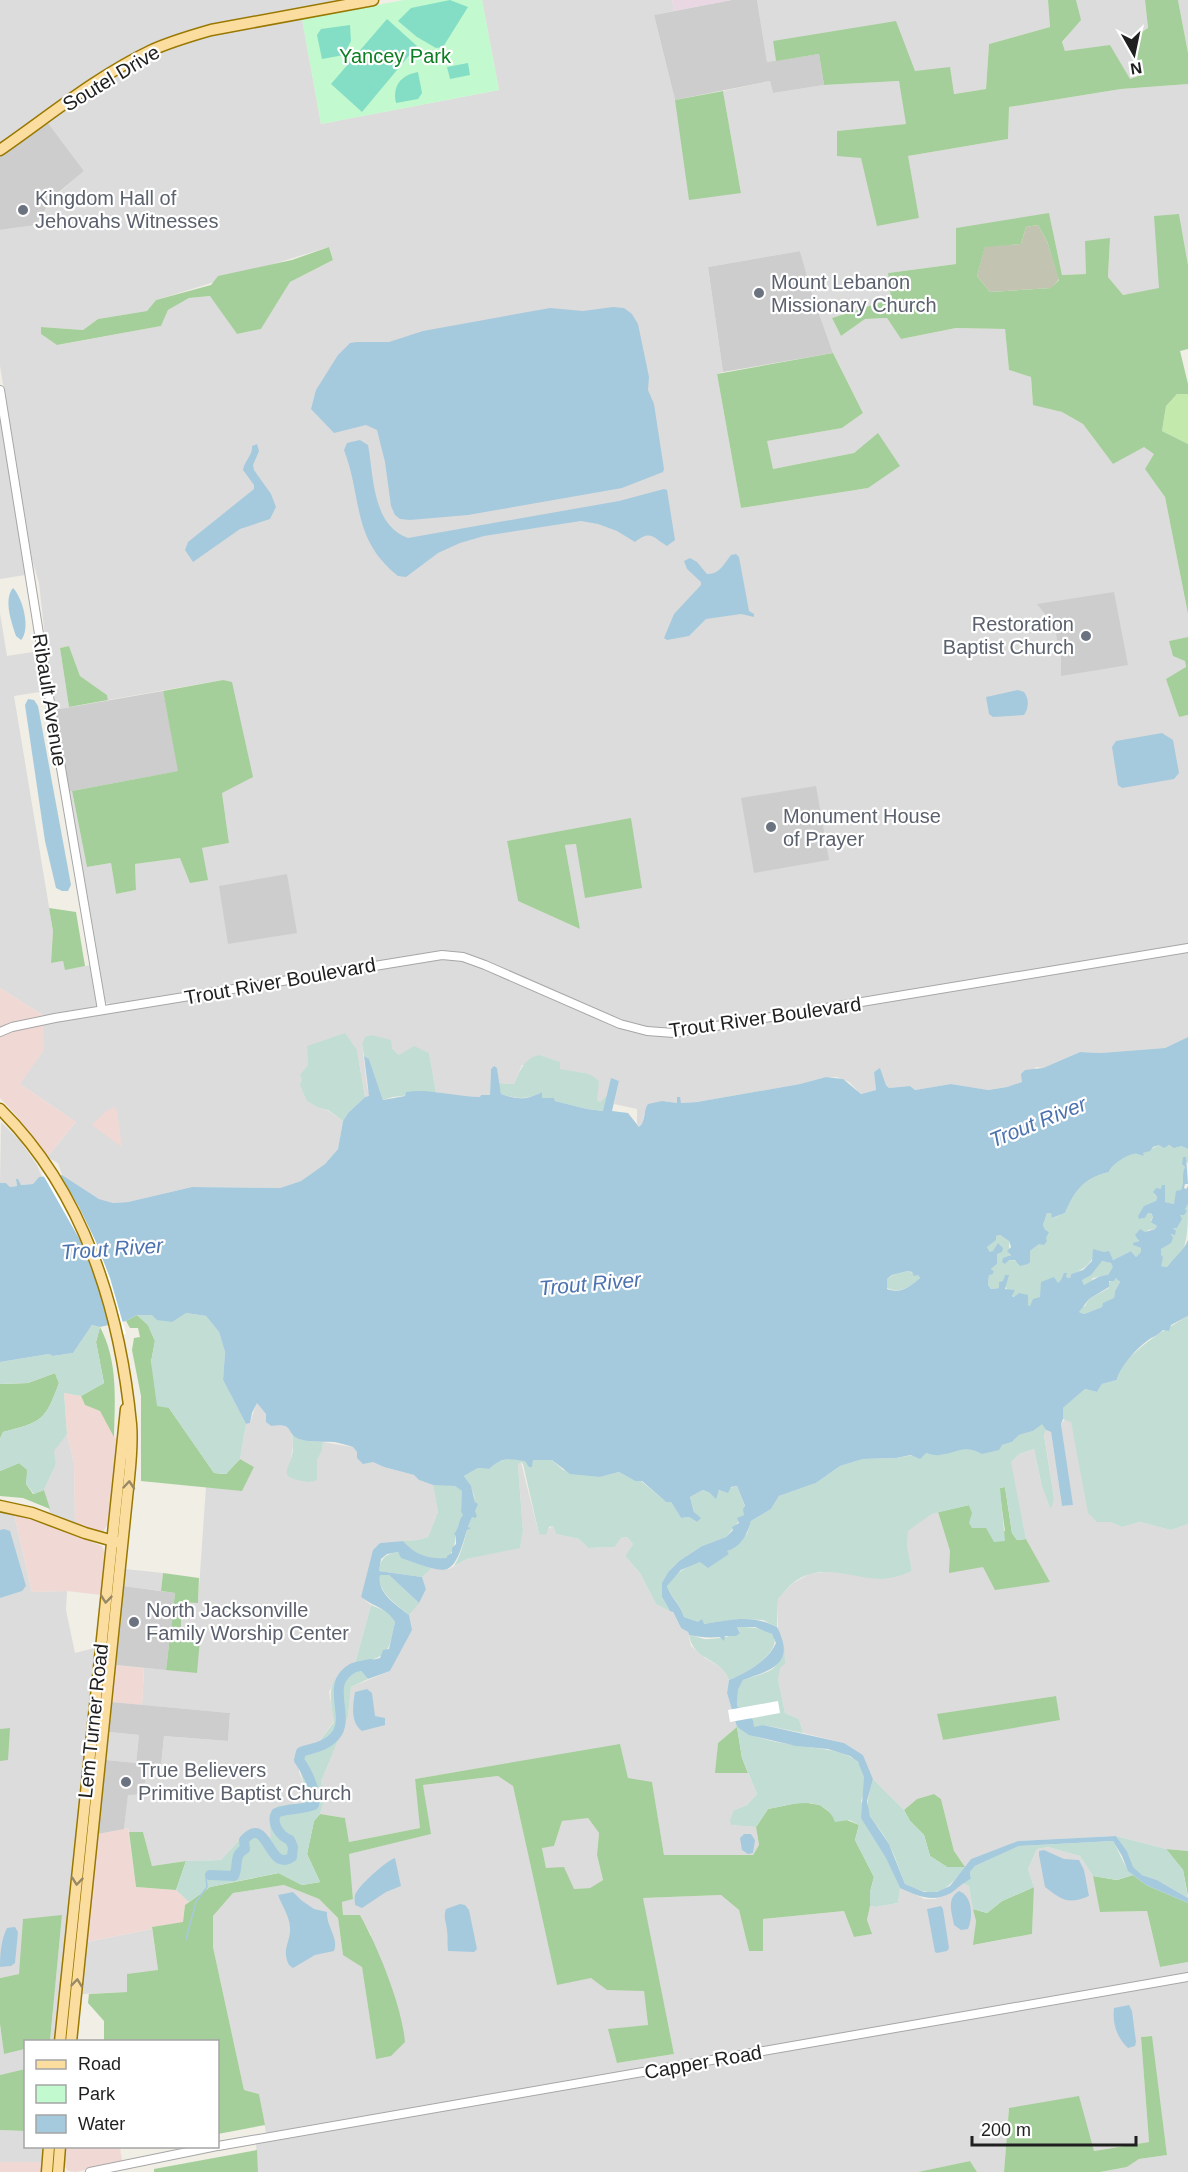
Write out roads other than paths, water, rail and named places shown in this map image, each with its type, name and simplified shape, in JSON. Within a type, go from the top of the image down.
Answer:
[{"type":"main road","name":"Soutel Drive","points":[[0,150],[116,70],[152,50],[211,30],[373,0]]},
{"type":"main road","name":"Lem Turner Road","points":[[0,1109],[48,1169],[78,1222],[96,1262],[118,1336],[127,1400],[117,1542],[76,1944],[71,2040]]},
{"type":"main road","points":[[0,1506],[32,1513],[117,1542]]},
{"type":"main road","name":"Lem Turner Road","points":[[60,2040],[76,1944]]},
{"type":"main road","points":[[47,2172],[49,2148]]},
{"type":"main road","points":[[58,2172],[60,2148]]},
{"type":"street","name":"Ribault Avenue","points":[[0,390],[102,1010]]},
{"type":"street","name":"Trout River Boulevard","points":[[0,1032],[27,1023],[442,955],[463,957],[485,965],[627,1026],[647,1031],[674,1033],[1188,948]]},
{"type":"street","name":"Capper Road","points":[[219,2146],[1188,1977]]},
{"type":"street","name":"Capper Road","points":[[90,2172],[207,2148]]},
{"type":"water","points":[[613,307],[624,308],[632,314],[638,324],[649,377],[648,390],[654,404],[664,469],[663,472],[622,488],[468,515],[400,519],[395,515],[391,506],[385,462],[377,430],[366,425],[334,433],[311,409],[316,390],[338,355],[350,343],[389,342],[423,331],[550,308],[583,311]]},
{"type":"water","points":[[360,440],[368,445],[374,485],[381,511],[396,532],[408,538],[619,501],[664,489],[667,490],[675,540],[667,546],[651,536],[645,536],[635,542],[617,531],[581,521],[484,536],[460,543],[438,553],[406,577],[398,576],[383,562],[372,547],[360,518],[344,450],[347,443]]},
{"type":"water","points":[[257,444],[259,451],[253,465],[254,470],[271,494],[276,507],[270,519],[240,529],[193,562],[185,550],[188,542],[254,489],[254,485],[243,470],[252,446]]},
{"type":"water","points":[[736,554],[739,557],[749,611],[754,614],[754,617],[741,614],[706,619],[689,636],[667,640],[664,638],[674,614],[701,585],[701,582],[687,569],[684,561],[690,558],[697,562],[707,574],[711,574],[721,568],[731,555]]},
{"type":"water","points":[[13,588],[20,599],[26,622],[21,640],[16,636],[9,612],[10,593]]},
{"type":"water","points":[[1018,690],[1026,694],[1028,700],[1024,715],[993,717],[989,714],[986,697]]},
{"type":"water","points":[[28,699],[34,700],[38,706],[71,885],[68,891],[56,888],[45,841],[25,705]]},
{"type":"water","points":[[1162,733],[1173,740],[1179,773],[1174,779],[1122,788],[1118,785],[1112,747],[1116,741]]},
{"type":"water","name":"Trout River","points":[[1188,1037],[1188,1149],[1181,1146],[1174,1148],[1169,1145],[1164,1148],[1159,1145],[1153,1147],[1150,1151],[1143,1153],[1144,1156],[1135,1154],[1127,1156],[1116,1163],[1109,1172],[1081,1186],[1065,1213],[1052,1218],[1051,1213],[1047,1213],[1043,1225],[1049,1232],[1047,1241],[1044,1245],[1039,1244],[1030,1251],[1028,1264],[1020,1266],[1015,1260],[1009,1260],[1005,1264],[1002,1262],[1003,1258],[1011,1255],[1007,1251],[1011,1247],[1009,1241],[1000,1235],[996,1236],[996,1240],[987,1247],[990,1252],[998,1243],[1003,1248],[1002,1252],[997,1254],[997,1264],[991,1269],[994,1271],[989,1275],[988,1285],[991,1289],[999,1288],[999,1282],[1003,1281],[1005,1275],[1009,1275],[1005,1289],[1015,1290],[1012,1296],[1014,1297],[1019,1293],[1028,1295],[1030,1306],[1033,1299],[1040,1297],[1041,1282],[1054,1277],[1058,1283],[1064,1273],[1067,1273],[1066,1277],[1070,1278],[1071,1274],[1083,1270],[1092,1261],[1093,1249],[1109,1251],[1113,1260],[1131,1251],[1136,1257],[1141,1252],[1141,1248],[1133,1245],[1139,1241],[1135,1235],[1140,1229],[1145,1232],[1157,1226],[1151,1222],[1153,1217],[1151,1213],[1148,1213],[1145,1218],[1139,1219],[1138,1216],[1144,1206],[1156,1201],[1157,1197],[1153,1192],[1156,1188],[1161,1189],[1162,1185],[1165,1185],[1165,1202],[1174,1204],[1176,1191],[1181,1190],[1182,1187],[1185,1167],[1182,1164],[1183,1157],[1186,1157],[1188,1184],[1185,1184],[1184,1188],[1188,1186],[1188,1204],[1185,1209],[1187,1211],[1184,1215],[1180,1215],[1182,1219],[1177,1228],[1173,1228],[1176,1231],[1175,1235],[1171,1234],[1173,1238],[1171,1243],[1161,1249],[1163,1257],[1161,1266],[1167,1267],[1188,1240],[1188,1316],[1171,1325],[1169,1331],[1163,1330],[1143,1344],[1125,1364],[1117,1380],[1102,1384],[1097,1392],[1085,1389],[1063,1408],[1061,1424],[1073,1505],[1062,1506],[1051,1432],[1046,1430],[1042,1424],[1033,1431],[1019,1435],[1012,1442],[1002,1445],[999,1450],[982,1454],[965,1449],[938,1455],[926,1453],[920,1459],[911,1455],[863,1459],[840,1466],[816,1483],[779,1496],[771,1509],[751,1521],[743,1540],[736,1547],[727,1551],[729,1554],[708,1568],[700,1562],[681,1570],[667,1586],[684,1617],[698,1622],[702,1619],[704,1624],[750,1619],[777,1627],[784,1649],[782,1657],[772,1669],[743,1680],[738,1690],[737,1706],[753,1720],[754,1727],[763,1725],[844,1743],[863,1755],[873,1779],[867,1801],[870,1816],[889,1844],[905,1884],[924,1892],[937,1892],[950,1886],[971,1859],[1018,1841],[1116,1836],[1127,1851],[1133,1867],[1142,1875],[1157,1880],[1188,1898],[1188,1903],[1146,1885],[1128,1871],[1113,1841],[1019,1846],[975,1866],[970,1872],[971,1879],[951,1893],[938,1898],[919,1896],[900,1888],[886,1858],[861,1818],[864,1777],[858,1762],[850,1756],[828,1749],[796,1746],[749,1735],[737,1727],[727,1693],[729,1680],[749,1670],[768,1655],[776,1643],[772,1634],[755,1627],[737,1627],[740,1633],[736,1636],[725,1636],[724,1641],[720,1637],[689,1635],[681,1628],[662,1597],[662,1583],[679,1561],[702,1546],[726,1537],[733,1530],[732,1527],[739,1523],[737,1518],[744,1515],[745,1506],[737,1486],[731,1487],[728,1493],[719,1490],[716,1499],[703,1490],[690,1497],[694,1512],[701,1518],[697,1522],[689,1517],[681,1518],[671,1502],[666,1502],[642,1481],[635,1481],[619,1472],[600,1477],[570,1474],[552,1460],[533,1460],[532,1467],[529,1467],[525,1461],[506,1459],[489,1469],[478,1468],[464,1476],[478,1504],[475,1511],[477,1516],[472,1517],[468,1527],[471,1528],[467,1530],[462,1547],[452,1565],[439,1570],[429,1568],[401,1558],[398,1552],[387,1554],[381,1559],[379,1571],[422,1577],[426,1589],[419,1603],[389,1575],[380,1575],[381,1588],[393,1603],[409,1615],[412,1630],[390,1671],[368,1679],[355,1664],[380,1658],[383,1650],[389,1649],[395,1622],[384,1611],[361,1597],[373,1550],[380,1543],[403,1541],[422,1555],[447,1558],[456,1544],[454,1534],[463,1515],[461,1512],[462,1491],[455,1486],[433,1485],[419,1480],[414,1475],[373,1462],[363,1464],[351,1446],[299,1439],[287,1427],[271,1426],[266,1422],[266,1414],[257,1403],[250,1423],[246,1424],[223,1380],[225,1352],[219,1332],[206,1316],[186,1313],[172,1322],[157,1320],[152,1315],[137,1315],[126,1321],[100,1327],[92,1325],[73,1353],[53,1356],[49,1354],[0,1362],[0,1183],[6,1183],[10,1187],[17,1186],[16,1179],[21,1185],[33,1184],[39,1177],[62,1175],[99,1199],[113,1203],[128,1202],[192,1187],[280,1188],[301,1181],[325,1164],[338,1149],[343,1121],[348,1113],[369,1096],[364,1056],[369,1059],[383,1100],[405,1096],[406,1092],[415,1091],[471,1097],[490,1095],[491,1069],[494,1066],[497,1068],[501,1094],[522,1098],[532,1097],[542,1092],[542,1098],[554,1098],[555,1101],[603,1111],[611,1078],[619,1081],[612,1111],[628,1113],[639,1127],[643,1122],[648,1104],[662,1101],[677,1103],[677,1097],[680,1097],[681,1103],[697,1102],[800,1084],[826,1077],[843,1079],[861,1094],[876,1090],[874,1072],[880,1068],[889,1088],[910,1086],[915,1090],[951,1084],[988,1090],[1022,1082],[1021,1074],[1025,1070],[1043,1068],[1080,1052],[1100,1053],[1165,1048]],"holes":[[[1102,1261],[1111,1263],[1113,1267],[1108,1275],[1084,1285],[1082,1280],[1091,1275]],[[908,1271],[920,1278],[905,1289],[897,1291],[887,1289],[887,1279],[892,1275]],[[1116,1278],[1120,1282],[1114,1298],[1103,1303],[1102,1307],[1084,1314],[1079,1312],[1089,1299],[1109,1287],[1109,1281],[1114,1281]]]},
{"type":"water","points":[[0,1530],[10,1531],[26,1586],[22,1591],[0,1598]]},
{"type":"water","points":[[367,1689],[372,1693],[375,1716],[385,1718],[385,1725],[362,1731],[353,1713],[355,1692]]},
{"type":"water","points":[[744,1834],[751,1834],[755,1840],[753,1853],[748,1854],[742,1850],[740,1838]]},
{"type":"water","points":[[1044,1850],[1064,1859],[1079,1860],[1084,1870],[1089,1896],[1070,1901],[1045,1887],[1039,1855],[1039,1851]]},
{"type":"water","points":[[395,1858],[401,1886],[386,1892],[362,1908],[355,1905],[355,1895],[361,1886]]},
{"type":"water","points":[[959,1891],[967,1898],[971,1908],[968,1929],[961,1930],[954,1925],[951,1906],[952,1898]]},
{"type":"water","points":[[293,1892],[314,1909],[327,1912],[335,1946],[334,1951],[315,1955],[293,1968],[289,1965],[286,1954],[290,1933],[289,1923],[278,1895]]},
{"type":"water","points":[[460,1904],[465,1905],[469,1910],[477,1949],[474,1952],[448,1951],[445,1912],[446,1909]]},
{"type":"water","points":[[941,1906],[949,1948],[947,1951],[937,1953],[927,1909]]},
{"type":"water","points":[[15,1927],[18,1932],[15,1963],[11,1966],[0,1967],[1,1947],[5,1933],[7,1928]]},
{"type":"water","points":[[1129,2005],[1132,2011],[1136,2042],[1135,2046],[1128,2048],[1118,2035],[1114,2008]]},
{"type":"waterway","points":[[210,1875],[234,1876],[239,1854],[245,1849],[244,1840],[252,1834],[258,1834],[263,1838],[278,1858],[284,1860],[292,1857],[293,1847],[290,1840],[280,1833],[275,1821],[276,1813],[314,1805],[313,1788],[299,1760],[301,1752],[324,1744],[335,1736],[341,1720],[340,1683],[344,1675],[353,1668],[371,1664]]},
{"type":"waterway","points":[[186,1939],[196,1902],[207,1887],[206,1877],[210,1875]]},
{"type":"place","name":"Kingdom Hall of Jehovahs Witnesses","points":[[23,210]]},
{"type":"place","name":"Mount Lebanon Missionary Church","points":[[759,293]]},
{"type":"place","name":"Restoration Baptist Church","points":[[1086,636]]},
{"type":"place","name":"Monument House of Prayer","points":[[771,827]]},
{"type":"place","name":"North Jacksonville Family Worship Center","points":[[134,1622]]},
{"type":"place","name":"True Believers Primitive Baptist Church","points":[[126,1782]]},
{"type":"park label","name":"Yancey Park","points":[[395,56]]}]
